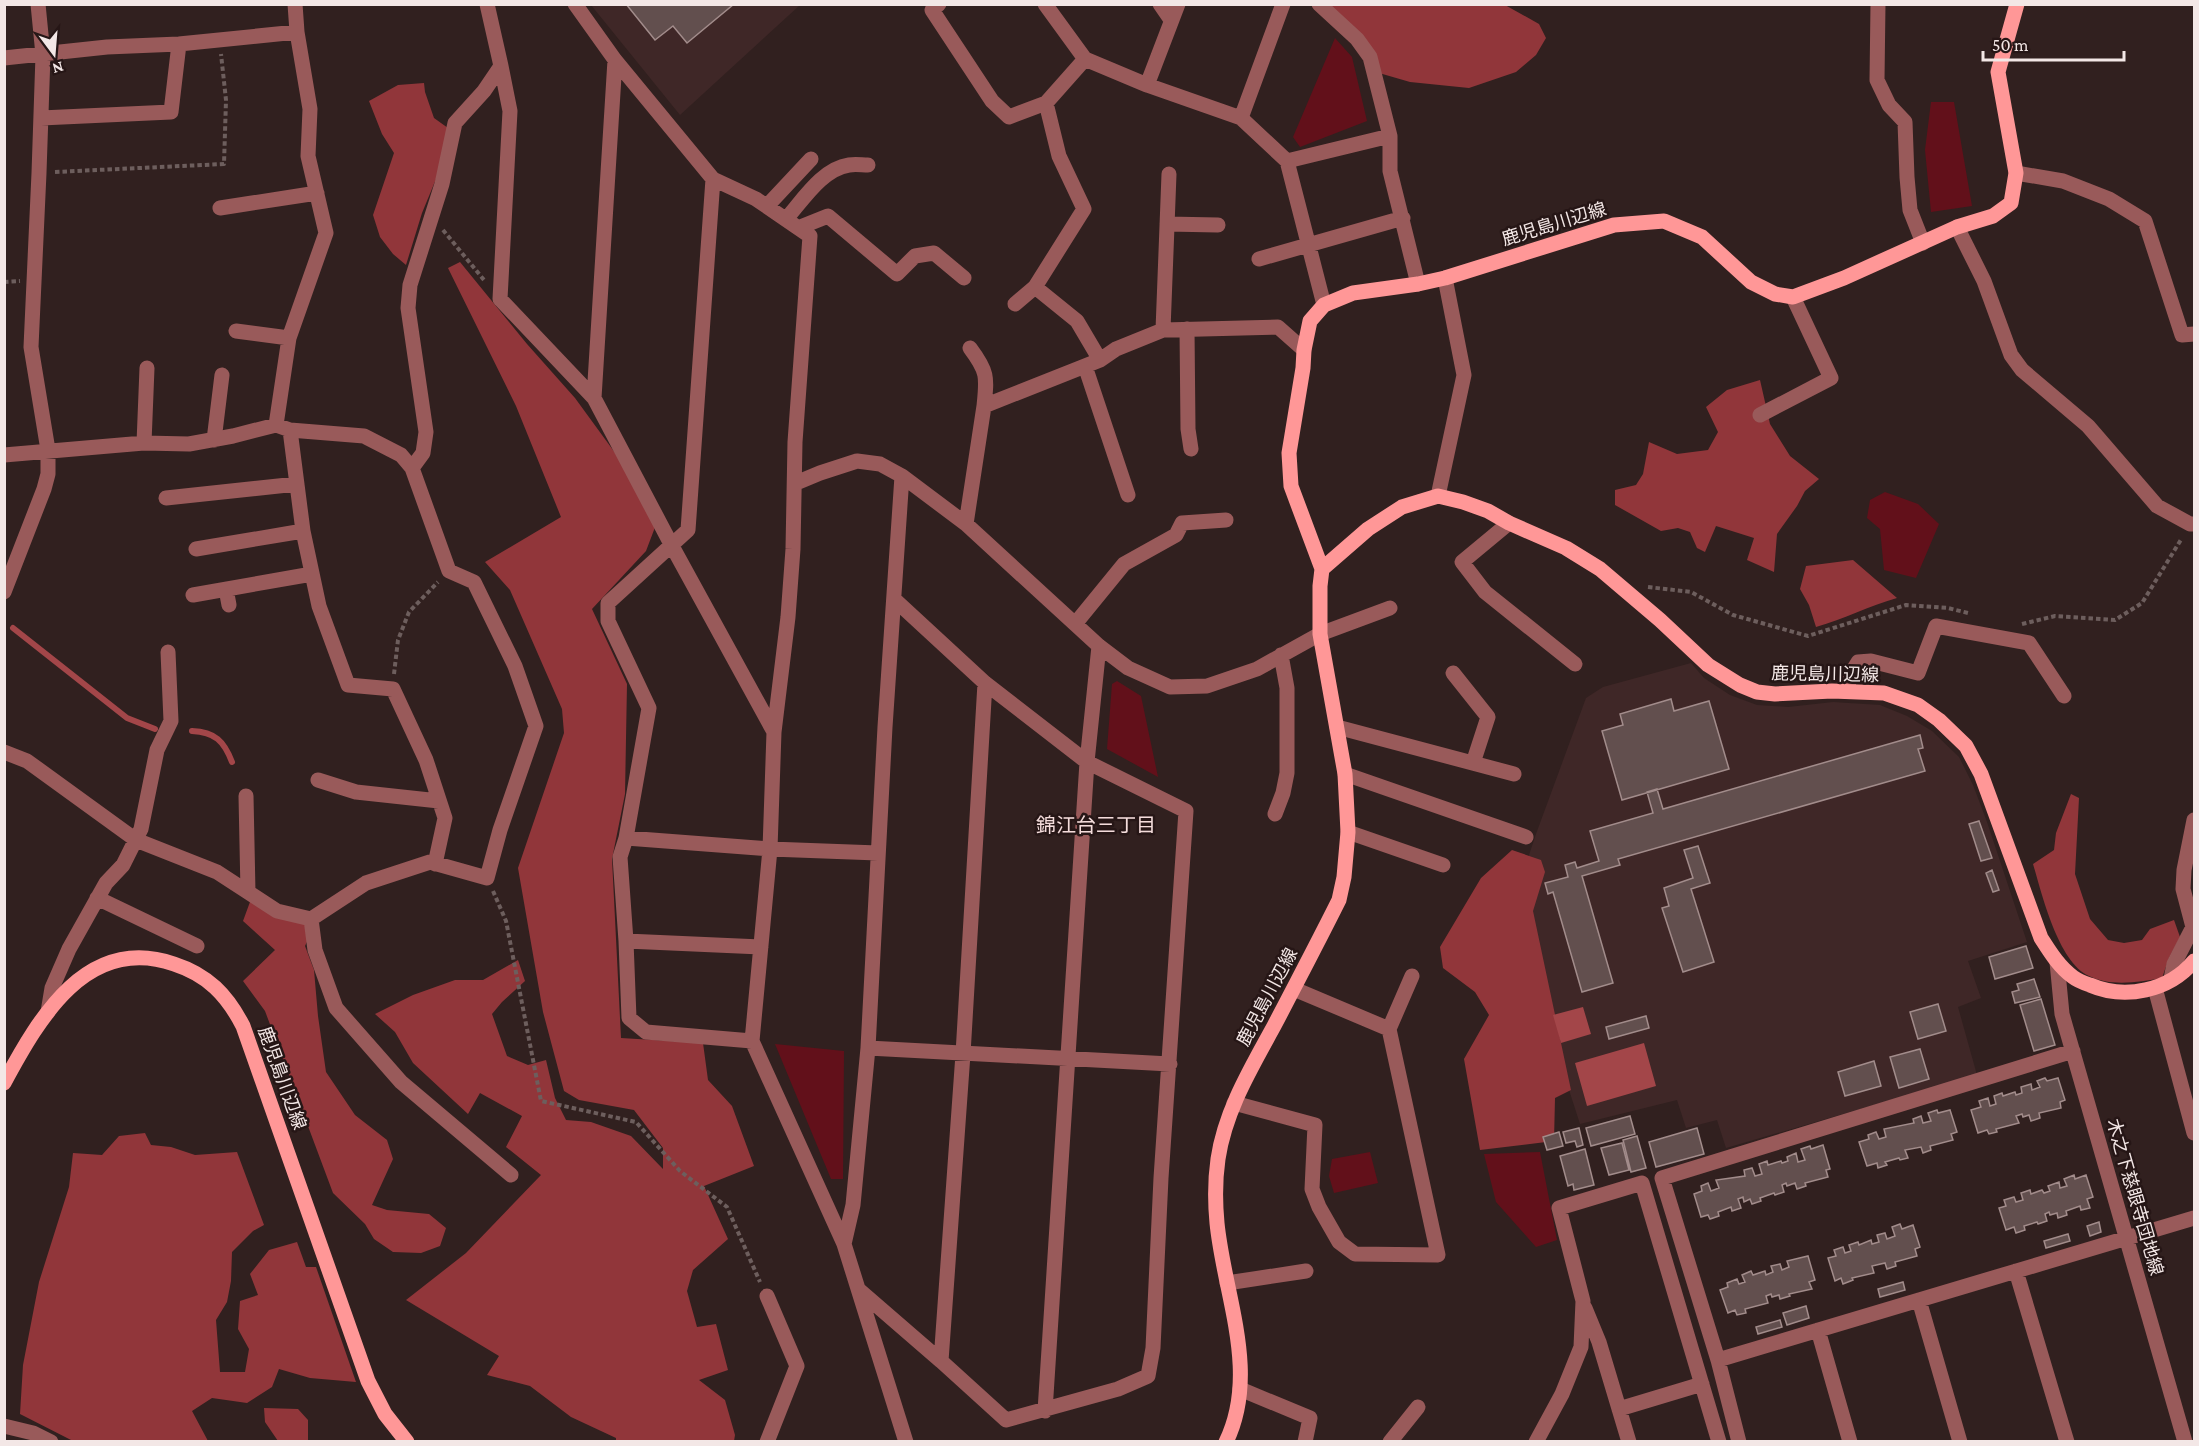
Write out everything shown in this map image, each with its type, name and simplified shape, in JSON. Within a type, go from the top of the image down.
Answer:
[{"type":"main road","points":[[1793,297],[1957,227],[1993,216],[2011,203],[2016,173],[1998,72],[2017,4]]},
{"type":"main road","name":"鹿児島川辺線","points":[[1226,1442],[1235,1420],[1240,1389],[1240,1352],[1217,1224],[1218,1158],[1222,1138],[1234,1103],[1339,900],[1344,877],[1348,832],[1345,774],[1320,634],[1322,568],[1291,486],[1289,453],[1310,321],[1324,305],[1353,293],[1445,278],[1614,225],[1664,221],[1702,237],[1751,282],[1775,294],[1793,297]]},
{"type":"main road","name":"鹿児島川辺線","points":[[1322,568],[1368,529],[1402,507],[1438,496],[1463,501],[1488,511],[1509,523],[1566,548],[1600,569],[1621,584],[1708,665],[1740,685],[1757,692],[1775,694],[1848,691],[1884,693],[1918,705],[1939,720],[1966,746],[1992,802],[2041,938],[2057,962],[2075,979],[2098,989],[2123,993],[2155,988],[2194,961]]},
{"type":"main road","name":"鹿児島川辺線","points":[[4,1083],[25,1046],[60,996],[104,963],[126,958],[168,962],[209,980],[226,998],[239,1018],[368,1382],[393,1435],[407,1442]]},
{"type":"street","points":[[4,592],[48,474],[48,450],[31,347],[41,118],[42,55],[38,4]]},
{"type":"street","points":[[295,4],[297,32],[310,109],[308,156],[326,233],[289,339],[283,428],[297,484],[303,531],[319,606],[348,685],[393,689],[426,760],[445,818],[435,864]]},
{"type":"street","points":[[487,4],[510,111],[500,299],[594,398],[774,732]]},
{"type":"street","points":[[575,4],[615,60],[713,179],[756,199],[810,236],[795,442],[796,483],[788,617],[774,732],[770,849],[752,1041],[844,1244],[906,1442]]},
{"type":"street","points":[[939,4],[932,10],[992,101],[1009,117],[1046,104],[1085,59]]},
{"type":"street","points":[[1045,4],[1085,59],[1147,85],[1241,118],[1287,161],[1324,305]]},
{"type":"street","points":[[1160,4],[1171,21]]},
{"type":"street","points":[[1147,85],[1178,4]]},
{"type":"street","points":[[1241,118],[1283,4]]},
{"type":"street","points":[[1319,4],[1357,39],[1371,57],[1390,136],[1390,171],[1418,284]]},
{"type":"street","points":[[1878,4],[1877,80],[1889,105],[1905,122],[1910,210],[1923,243]]},
{"type":"street","points":[[4,58],[107,47],[179,44],[297,32]]},
{"type":"street","points":[[41,118],[171,112],[179,44]]},
{"type":"street","points":[[594,398],[615,60]]},
{"type":"street","points":[[412,468],[423,453],[426,432],[408,308],[410,285],[432,216],[455,123],[484,91],[501,66]]},
{"type":"street","points":[[1015,304],[1035,287],[1084,209],[1059,156],[1046,104]]},
{"type":"street","points":[[1287,161],[1390,136]]},
{"type":"street","points":[[767,206],[811,159]]},
{"type":"street","points":[[792,224],[819,181],[834,170],[849,165],[868,165]]},
{"type":"street","points":[[2016,173],[2063,181],[2109,199],[2145,221],[2182,335],[2194,334]]},
{"type":"street","points":[[1163,330],[1169,174]]},
{"type":"street","points":[[713,179],[688,530],[608,603],[608,621],[649,708],[626,838],[620,857],[629,1018],[646,1032],[752,1041]]},
{"type":"street","points":[[220,208],[317,193]]},
{"type":"street","points":[[792,224],[828,216],[897,274],[915,256],[934,254],[964,278]]},
{"type":"street","points":[[1259,259],[1403,218]]},
{"type":"street","points":[[1167,224],[1218,225]]},
{"type":"street","points":[[1957,227],[1984,281],[2011,356],[2022,370],[2088,426],[2157,506],[2192,524]]},
{"type":"street","points":[[1438,496],[1464,375],[1445,278]]},
{"type":"street","points":[[1035,287],[1077,321],[1093,363],[1128,495]]},
{"type":"street","points":[[1760,415],[1831,378],[1793,297]]},
{"type":"street","points":[[984,406],[1093,363],[1116,348],[1163,330],[1278,327],[1304,350]]},
{"type":"street","points":[[1187,329],[1188,429],[1191,449]]},
{"type":"street","points":[[236,331],[289,339]]},
{"type":"street","points":[[966,524],[986,382],[984,366],[970,348]]},
{"type":"street","points":[[144,442],[147,368]]},
{"type":"street","points":[[214,440],[222,375]]},
{"type":"street","points":[[4,455],[144,442],[189,444],[283,428],[364,436],[401,455],[412,468],[449,571],[474,582],[515,666],[536,726],[500,830],[487,878],[430,862],[366,884],[311,919],[277,911],[217,872],[136,840],[27,761],[4,752]]},
{"type":"street","points":[[796,483],[857,461],[880,464],[902,476],[966,524],[1099,646],[1128,668],[1170,687],[1207,686],[1257,669],[1320,634],[1390,608]]},
{"type":"street","points":[[844,1244],[853,1205],[868,1048],[902,476]]},
{"type":"street","points":[[166,498],[297,484]]},
{"type":"street","points":[[1075,624],[1124,564],[1176,535],[1182,523],[1226,520]]},
{"type":"street","points":[[1509,523],[1462,562],[1485,592],[1575,664]]},
{"type":"street","points":[[196,549],[303,531]]},
{"type":"street","points":[[193,595],[312,574]]},
{"type":"street","points":[[226,589],[229,605]]},
{"type":"street","points":[[858,1290],[1006,1420],[1118,1389],[1148,1376],[1152,1348],[1186,811],[1087,762],[985,683],[894,599]]},
{"type":"street","points":[[1848,691],[1849,676],[1858,662],[1871,662],[1918,673],[1936,626],[2029,643],[2064,696]]},
{"type":"street","points":[[1044,1411],[1087,762],[1099,646]]},
{"type":"street","points":[[48,1012],[52,988],[69,949],[106,883],[123,865],[141,829],[157,750],[171,721],[168,652]]},
{"type":"street","points":[[1275,814],[1287,773],[1287,688],[1281,655]]},
{"type":"street","points":[[1453,673],[1488,717],[1473,763]]},
{"type":"street","points":[[940,1361],[963,1054],[985,683]]},
{"type":"street","points":[[1337,727],[1514,774]]},
{"type":"street","points":[[1345,774],[1526,837]]},
{"type":"street","points":[[318,780],[356,792],[440,801]]},
{"type":"street","points":[[246,796],[248,892]]},
{"type":"street","points":[[2171,979],[2174,964],[2193,927],[2183,889],[2184,870],[2194,820]]},
{"type":"street","points":[[1348,832],[1443,865]]},
{"type":"street","points":[[626,838],[770,849],[878,853]]},
{"type":"street","points":[[97,898],[197,946]]},
{"type":"street","points":[[311,919],[315,950],[336,1008],[401,1082],[511,1175]]},
{"type":"street","points":[[626,941],[761,947]]},
{"type":"street","name":"木之下慈眼寺団地線","points":[[2057,962],[2062,1014],[2185,1442]]},
{"type":"street","points":[[1234,1103],[1315,1125],[1312,1189],[1319,1207],[1339,1242],[1355,1254],[1438,1255],[1389,1029],[1412,976]]},
{"type":"street","points":[[2155,988],[2194,1133]]},
{"type":"street","points":[[1294,989],[1389,1029]]},
{"type":"street","points":[[868,1048],[1170,1064]]},
{"type":"street","points":[[1739,1442],[1718,1360],[1662,1178],[2073,1052]]},
{"type":"street","points":[[1629,1442],[1599,1342],[1583,1302],[1559,1208],[1642,1182],[1719,1442]]},
{"type":"street","points":[[1718,1360],[2194,1218]]},
{"type":"street","points":[[1227,1283],[1306,1270]]},
{"type":"street","points":[[2016,1271],[2067,1442]]},
{"type":"street","points":[[766,1296],[797,1366],[767,1442]]},
{"type":"street","points":[[1919,1300],[1960,1442]]},
{"type":"street","points":[[1536,1442],[1562,1394],[1581,1347],[1583,1302]]},
{"type":"street","points":[[1818,1330],[1850,1442]]},
{"type":"street","points":[[1619,1409],[1702,1384]]},
{"type":"street","points":[[1240,1389],[1310,1418],[1305,1442]]},
{"type":"street","points":[[1390,1442],[1418,1407]]},
{"type":"street","points":[[4,1426],[33,1433],[51,1442]]},
{"type":"path","points":[[39,173],[224,164],[226,100],[220,39]]},
{"type":"path","points":[[432,216],[500,299]]},
{"type":"path","points":[[2017,625],[2055,616],[2115,621],[2142,603],[2192,524]]},
{"type":"path","points":[[393,689],[398,640],[409,612],[449,571]]},
{"type":"path","points":[[1621,584],[1691,592],[1733,615],[1808,636],[1906,605],[1948,608],[1971,614]]},
{"type":"path","points":[[487,878],[506,921],[541,1101],[636,1122],[680,1171],[727,1207],[766,1296]]},
{"type":"shaded area","points":[[591,5],[800,5],[680,115]]},
{"type":"shaded area","points":[[1324,5],[1505,5],[1539,24],[1546,38],[1536,55],[1516,72],[1469,88],[1410,82],[1379,73]]},
{"type":"shaded area","points":[[1335,38],[1352,57],[1367,121],[1300,147],[1293,137]]},
{"type":"shaded area","points":[[424,83],[434,118],[455,133],[422,213],[406,265],[393,254],[380,237],[373,215],[394,153],[382,134],[369,101],[398,85]]},
{"type":"shaded area","points":[[1931,102],[1954,102],[1972,206],[1931,212],[1925,150]]},
{"type":"shaded area","points":[[460,262],[575,398],[629,472],[657,522],[646,551],[592,609],[627,684],[625,794],[612,859],[621,1038],[703,1043],[708,1080],[732,1106],[754,1166],[704,1186],[728,1239],[693,1270],[687,1291],[697,1327],[716,1324],[728,1370],[699,1380],[725,1400],[735,1435],[734,1441],[616,1441],[616,1438],[571,1417],[530,1386],[487,1375],[499,1356],[406,1300],[466,1253],[541,1175],[506,1147],[522,1116],[480,1093],[468,1114],[413,1063],[395,1032],[375,1014],[413,995],[455,980],[483,980],[518,960],[525,981],[492,1014],[507,1056],[528,1065],[546,1060],[555,1098],[566,1120],[591,1122],[631,1136],[663,1169],[663,1148],[634,1110],[579,1100],[564,1091],[543,1012],[518,868],[564,733],[562,709],[510,590],[485,562],[561,517],[516,406],[448,268]]},
{"type":"shaded area","points":[[1760,380],[1770,424],[1790,456],[1819,479],[1805,491],[1777,534],[1774,572],[1747,560],[1754,538],[1716,526],[1705,552],[1697,548],[1690,532],[1678,528],[1661,531],[1615,505],[1615,490],[1636,485],[1643,474],[1649,442],[1677,454],[1708,450],[1718,432],[1706,407],[1727,390]]},
{"type":"shaded area","points":[[1885,492],[1918,504],[1939,524],[1916,578],[1884,570],[1880,529],[1867,518],[1870,500]]},
{"type":"shaded area","points":[[1853,560],[1897,598],[1816,627],[1809,605],[1800,589],[1806,566]]},
{"type":"shaded area","points":[[1691,663],[1704,678],[1730,695],[1757,705],[1788,707],[1833,702],[1880,705],[1907,716],[1932,731],[1959,757],[1987,822],[2027,942],[1968,961],[1981,998],[1958,1007],[1977,1075],[1726,1148],[1717,1120],[1686,1128],[1677,1100],[1580,1124],[1544,1012],[1506,924],[1586,698],[1603,687]]},
{"type":"shaded area","points":[[1117,681],[1141,696],[1158,777],[1107,749],[1112,684]]},
{"type":"shaded area","points":[[2071,794],[2079,798],[2075,874],[2090,919],[2108,940],[2124,943],[2142,940],[2150,929],[2174,920],[2180,937],[2162,978],[2116,983],[2089,976],[2068,957],[2060,942],[2046,909],[2033,864],[2054,850],[2056,833]]},
{"type":"shaded area","points":[[1512,850],[1541,860],[1545,872],[1533,911],[1571,1090],[1555,1098],[1554,1141],[1480,1150],[1464,1059],[1489,1015],[1475,992],[1443,968],[1440,947],[1481,878]]},
{"type":"shaded area","points":[[254,891],[297,915],[312,931],[305,946],[314,970],[326,1072],[355,1115],[387,1140],[393,1159],[372,1205],[387,1210],[429,1214],[446,1228],[440,1246],[421,1253],[393,1252],[374,1239],[365,1224],[333,1193],[265,1011],[243,981],[275,950],[243,921]]},
{"type":"shaded area","points":[[1583,1007],[1591,1034],[1561,1043],[1553,1015]]},
{"type":"shaded area","points":[[1644,1043],[1656,1086],[1587,1106],[1575,1063]]},
{"type":"shaded area","points":[[775,1044],[844,1051],[843,1179],[831,1179]]},
{"type":"shaded area","points":[[145,1133],[151,1145],[171,1147],[195,1155],[237,1152],[264,1225],[253,1231],[232,1252],[231,1281],[227,1302],[216,1320],[220,1372],[245,1372],[249,1349],[238,1329],[240,1301],[258,1295],[250,1274],[269,1250],[297,1242],[306,1267],[316,1267],[356,1382],[310,1378],[279,1369],[272,1387],[247,1403],[212,1398],[192,1411],[208,1441],[73,1441],[20,1414],[23,1365],[39,1282],[69,1187],[73,1153],[102,1155],[119,1136]]},
{"type":"shaded area","points":[[1370,1152],[1378,1183],[1334,1193],[1329,1176],[1332,1159]]},
{"type":"shaded area","points":[[1540,1152],[1557,1240],[1536,1247],[1496,1202],[1484,1154]]},
{"type":"shaded area","points":[[264,1408],[298,1409],[308,1420],[308,1441],[278,1441],[265,1422]]},
{"type":"building","points":[[626,4],[734,4],[687,43],[673,26],[655,40]]},
{"type":"building","points":[[1671,699],[1674,711],[1709,701],[1729,769],[1622,800],[1602,731],[1623,725],[1620,714]]},
{"type":"building","points":[[1920,735],[1923,748],[1918,749],[1925,771],[1618,859],[1620,865],[1582,876],[1613,983],[1582,992],[1553,892],[1548,894],[1545,883],[1568,877],[1565,865],[1575,862],[1577,868],[1599,861],[1590,831],[1653,813],[1647,792],[1657,789],[1663,809]]},
{"type":"building","points":[[1979,821],[1992,858],[1981,861],[1969,824]]},
{"type":"building","points":[[1698,846],[1710,883],[1691,889],[1714,962],[1683,972],[1662,908],[1669,906],[1664,888],[1693,878],[1684,850]]},
{"type":"building","points":[[1992,870],[1999,890],[1993,892],[1986,873]]},
{"type":"building","points":[[2026,946],[2033,968],[1995,979],[1989,957]]},
{"type":"building","points":[[2034,979],[2040,997],[2015,1003],[2012,992],[2019,990],[2017,984]]},
{"type":"building","points":[[2041,999],[2055,1045],[2034,1051],[2020,1005]]},
{"type":"building","points":[[1938,1004],[1946,1031],[1918,1039],[1910,1012]]},
{"type":"building","points":[[1646,1016],[1649,1028],[1609,1039],[1606,1027]]},
{"type":"building","points":[[1920,1049],[1929,1079],[1899,1088],[1890,1057]]},
{"type":"building","points":[[1874,1061],[1881,1086],[1845,1096],[1838,1072]]},
{"type":"building","points":[[2045,1078],[2047,1081],[2058,1078],[2065,1100],[2060,1102],[2061,1108],[2039,1113],[2040,1118],[2031,1121],[2029,1115],[2023,1117],[2022,1114],[2016,1116],[2019,1123],[1996,1129],[1997,1132],[1989,1134],[1987,1130],[1978,1133],[1971,1110],[1981,1107],[1979,1101],[1988,1098],[1990,1106],[1996,1104],[1994,1096],[2015,1092],[2016,1095],[2022,1093],[2021,1087],[2031,1084],[2032,1090],[2040,1087],[2037,1081]]},
{"type":"building","points":[[1937,1110],[1938,1113],[1950,1110],[1957,1132],[1951,1134],[1953,1140],[1930,1146],[1931,1150],[1923,1153],[1921,1147],[1905,1150],[1908,1158],[1885,1162],[1887,1165],[1878,1168],[1877,1163],[1867,1166],[1859,1142],[1869,1139],[1868,1135],[1876,1132],[1879,1139],[1886,1137],[1884,1129],[1914,1123],[1913,1119],[1921,1116],[1923,1123],[1931,1121],[1928,1113]]},
{"type":"building","points":[[1630,1116],[1635,1134],[1591,1146],[1586,1128]]},
{"type":"building","points":[[1579,1128],[1583,1145],[1577,1147],[1575,1141],[1566,1143],[1563,1132]]},
{"type":"building","points":[[1697,1128],[1704,1154],[1656,1167],[1649,1142]]},
{"type":"building","points":[[1559,1132],[1563,1146],[1547,1150],[1543,1137]]},
{"type":"building","points":[[1637,1136],[1646,1168],[1631,1172],[1623,1140]]},
{"type":"building","points":[[1622,1143],[1629,1170],[1609,1175],[1601,1148]]},
{"type":"building","points":[[1823,1145],[1830,1169],[1826,1170],[1828,1177],[1805,1183],[1806,1186],[1797,1189],[1795,1183],[1787,1186],[1786,1183],[1782,1185],[1784,1192],[1760,1198],[1761,1201],[1752,1204],[1750,1199],[1744,1202],[1743,1197],[1738,1199],[1741,1208],[1732,1211],[1731,1207],[1718,1212],[1719,1216],[1710,1219],[1708,1215],[1701,1217],[1694,1194],[1702,1191],[1701,1186],[1708,1183],[1711,1191],[1719,1188],[1716,1180],[1745,1176],[1744,1170],[1752,1168],[1755,1176],[1762,1174],[1759,1164],[1767,1161],[1768,1165],[1781,1161],[1782,1163],[1788,1161],[1787,1157],[1796,1153],[1798,1162],[1805,1160],[1801,1149]]},
{"type":"building","points":[[1585,1149],[1594,1185],[1574,1190],[1573,1184],[1568,1186],[1560,1156]]},
{"type":"building","points":[[2074,1175],[2075,1179],[2086,1175],[2093,1197],[2087,1199],[2090,1208],[2081,1210],[2080,1206],[2066,1211],[2067,1215],[2058,1218],[2057,1213],[2050,1215],[2049,1212],[2045,1214],[2047,1221],[2024,1226],[2025,1230],[2016,1233],[2014,1227],[2006,1230],[1999,1208],[2006,1206],[2004,1200],[2014,1197],[2016,1202],[2023,1200],[2021,1193],[2030,1190],[2031,1194],[2042,1190],[2044,1193],[2050,1191],[2048,1186],[2059,1182],[2060,1188],[2067,1186],[2064,1179]]},
{"type":"building","points":[[2099,1222],[2101,1232],[2090,1236],[2087,1226]]},
{"type":"building","points":[[1900,1224],[1902,1229],[1913,1225],[1920,1247],[1915,1249],[1917,1256],[1895,1262],[1896,1266],[1887,1269],[1885,1263],[1872,1266],[1874,1273],[1852,1278],[1853,1280],[1843,1284],[1841,1278],[1835,1281],[1828,1258],[1836,1256],[1834,1250],[1843,1247],[1845,1253],[1851,1251],[1849,1245],[1858,1242],[1859,1245],[1871,1240],[1872,1244],[1879,1242],[1877,1235],[1885,1233],[1887,1239],[1895,1236],[1892,1227]]},
{"type":"building","points":[[2068,1234],[2070,1241],[2046,1248],[2044,1241]]},
{"type":"building","points":[[1808,1256],[1815,1280],[1809,1282],[1812,1289],[1789,1294],[1790,1296],[1780,1299],[1779,1295],[1772,1297],[1771,1294],[1766,1296],[1768,1303],[1745,1309],[1746,1313],[1737,1315],[1735,1310],[1728,1313],[1720,1290],[1728,1287],[1727,1283],[1737,1279],[1739,1284],[1745,1282],[1742,1275],[1751,1271],[1753,1275],[1765,1271],[1766,1275],[1773,1272],[1771,1266],[1780,1264],[1782,1270],[1789,1267],[1787,1261]]},
{"type":"building","points":[[1903,1282],[1905,1290],[1880,1297],[1878,1289]]},
{"type":"building","points":[[1806,1306],[1809,1318],[1787,1325],[1783,1313]]},
{"type":"building","points":[[1780,1320],[1782,1327],[1758,1334],[1756,1327]]},
{"type":"waterway","points":[[13,628],[127,718],[155,729]]},
{"type":"waterway","points":[[192,731],[207,733],[218,739],[226,748],[232,762]]},
{"type":"district","name":"錦江台三丁目","points":[[1096,825]]}]
